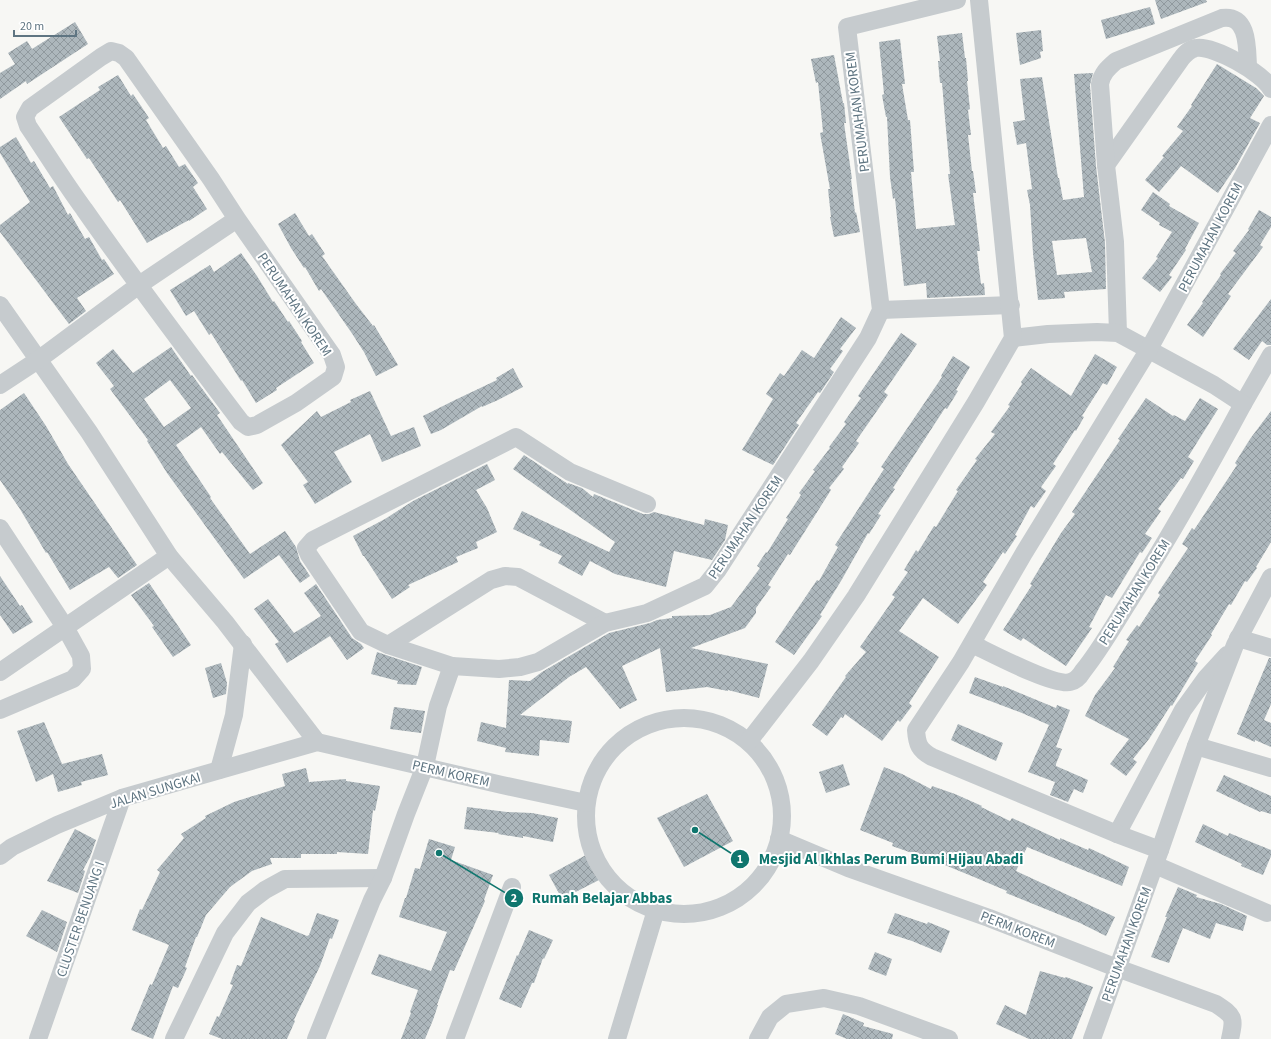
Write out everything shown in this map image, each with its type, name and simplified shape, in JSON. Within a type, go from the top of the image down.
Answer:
[{"type":"street","name":"PERUMAHAN KOREM","points":[[647,504],[570,472],[516,437],[313,540],[306,548],[309,555],[361,632],[388,644],[452,666],[499,669],[520,668],[538,662],[605,623],[647,614],[705,586],[717,571],[868,338],[881,310],[847,27],[957,0]]},
{"type":"street","points":[[749,741],[811,661],[856,596],[1014,338],[979,0]]},
{"type":"street","points":[[1118,333],[1115,242],[1106,164],[1100,84],[1101,76],[1106,69],[1116,61],[1190,40],[1222,18],[1229,17],[1236,19],[1242,27],[1246,45],[1248,67]]},
{"type":"street","points":[[1190,40],[1248,67],[1271,89]]},
{"type":"street","points":[[1106,164],[1186,53],[1190,40]]},
{"type":"street","name":"PERUMAHAN KOREM","points":[[111,51],[119,53],[126,58],[131,65],[211,179],[237,219],[332,355],[336,367],[333,377],[296,402],[257,425],[248,427],[241,422],[83,209],[28,126],[25,117],[30,108],[101,57],[111,51]]},
{"type":"street","name":"PERUMAHAN KOREM","points":[[1158,857],[1117,834],[1011,791],[952,764],[932,757],[923,752],[917,742],[916,730],[961,662],[1024,554],[1149,349],[1271,125]]},
{"type":"street","points":[[0,385],[38,360],[139,285],[237,219]]},
{"type":"street","points":[[0,305],[89,432],[169,556],[225,622],[317,742]]},
{"type":"street","points":[[881,310],[1011,306]]},
{"type":"street","points":[[1014,338],[1048,334],[1097,332],[1118,333],[1214,385],[1244,404]]},
{"type":"street","name":"PERUMAHAN KOREM","points":[[972,644],[1037,674],[1059,682],[1071,682],[1077,678],[1099,648],[1146,574],[1271,355]]},
{"type":"street","points":[[0,528],[65,627],[81,656],[82,669],[73,679],[0,710]]},
{"type":"street","points":[[0,672],[169,556]]},
{"type":"street","points":[[388,644],[491,580],[505,576],[518,577],[605,623]]},
{"type":"street","name":"PERUMAHAN KOREM","points":[[1092,1039],[1158,857],[1196,746],[1237,641],[1271,577]]},
{"type":"street","points":[[1117,834],[1183,710],[1206,678],[1237,641],[1271,648]]},
{"type":"street","points":[[218,770],[234,715],[242,644]]},
{"type":"street","points":[[316,1039],[372,900],[383,878],[425,766],[438,706],[452,666]]},
{"type":"street","points":[[684,716],[719,723],[749,741],[771,769],[782,803],[780,839],[767,868],[746,892],[718,908],[687,914],[656,910],[624,895],[601,870],[587,838],[586,802],[597,769],[619,741],[649,723],[684,716]]},
{"type":"street","name":"PERM KOREM","points":[[317,742],[502,785],[586,802]]},
{"type":"street","name":"JALAN SUNGKAI","points":[[0,856],[12,847],[57,825],[122,798],[317,742]]},
{"type":"street","points":[[1196,746],[1271,768]]},
{"type":"street","name":"CLUSTER BENUANG I","points":[[38,1039],[122,798]]},
{"type":"street","name":"PERM KOREM","points":[[780,839],[848,868],[989,918],[1117,968],[1216,1004],[1230,1013],[1234,1025],[1230,1039]]},
{"type":"street","points":[[1158,857],[1267,913]]},
{"type":"street","points":[[174,1039],[225,933],[248,903],[265,890],[285,880],[383,878]]},
{"type":"street","points":[[455,1039],[512,887]]},
{"type":"street","points":[[617,1039],[656,910]]},
{"type":"street","points":[[758,1039],[770,1017],[786,1004],[824,998],[859,1006],[949,1039]]},
{"type":"building","points":[[1155,0],[1206,0],[1207,2],[1161,19]]},
{"type":"building","points":[[1150,7],[1155,24],[1106,39],[1101,20]]},
{"type":"building","points":[[75,22],[88,44],[27,84],[26,81],[0,99],[0,73],[15,64],[8,53],[27,41],[32,49]]},
{"type":"building","points":[[1041,30],[1043,51],[1040,52],[1041,58],[1020,65],[1016,33]]},
{"type":"building","points":[[962,33],[966,58],[970,109],[968,110],[971,135],[968,135],[976,193],[973,193],[980,251],[977,251],[981,284],[984,283],[985,295],[927,298],[926,283],[904,286],[895,198],[893,199],[890,177],[887,117],[882,95],[884,94],[879,42],[900,39],[905,84],[902,84],[908,120],[910,120],[914,172],[911,172],[916,229],[955,225],[948,174],[950,174],[942,83],[940,83],[938,61],[940,61],[937,36]]},
{"type":"building","points":[[834,55],[844,103],[846,123],[844,123],[855,213],[856,212],[860,232],[834,237],[830,217],[828,189],[830,189],[820,133],[823,132],[818,82],[816,83],[811,59]]},
{"type":"building","points":[[1217,64],[1256,88],[1264,96],[1250,118],[1260,123],[1235,168],[1218,193],[1181,166],[1159,192],[1145,180],[1164,157],[1162,156],[1183,131],[1177,127],[1192,106],[1191,105]]},
{"type":"building","points":[[1093,73],[1090,85],[1096,166],[1105,243],[1106,289],[1064,292],[1065,298],[1038,300],[1030,205],[1027,190],[1032,189],[1026,143],[1017,145],[1013,122],[1025,120],[1020,79],[1042,77],[1058,178],[1063,200],[1084,197],[1074,74]],"holes":[[[1086,238],[1092,272],[1057,275],[1052,241]]]},
{"type":"building","points":[[118,75],[131,96],[133,94],[149,118],[146,120],[163,148],[166,146],[179,167],[185,164],[198,183],[193,187],[207,209],[189,221],[147,243],[120,200],[118,202],[89,158],[87,159],[59,117],[100,90],[98,87]]},
{"type":"building","points":[[16,137],[31,163],[34,161],[50,188],[53,186],[68,215],[70,213],[85,239],[89,237],[102,260],[104,259],[114,274],[77,298],[86,311],[69,324],[0,232],[0,225],[30,202],[0,153],[0,147]]},
{"type":"building","points":[[1153,192],[1170,204],[1169,206],[1199,223],[1185,249],[1186,250],[1169,275],[1172,277],[1160,292],[1142,278],[1158,258],[1156,257],[1172,232],[1159,225],[1160,223],[1141,210]]},
{"type":"building","points":[[1259,210],[1271,217],[1271,227],[1260,245],[1263,247],[1228,294],[1231,296],[1203,337],[1187,325],[1203,303],[1202,302],[1221,275],[1220,274],[1236,253],[1233,251],[1249,230],[1248,229]]},
{"type":"building","points":[[295,213],[309,236],[312,234],[325,254],[322,256],[356,304],[373,326],[374,325],[398,365],[376,376],[364,352],[321,289],[319,291],[305,267],[304,268],[291,248],[278,224]]},
{"type":"building","points":[[241,253],[273,302],[274,301],[288,322],[289,321],[314,363],[276,388],[277,390],[256,403],[211,333],[209,335],[194,311],[186,316],[170,290],[210,265],[214,272]]},
{"type":"building","points":[[1271,299],[1271,345],[1267,345],[1262,341],[1249,360],[1233,349]]},
{"type":"building","points":[[841,317],[856,328],[840,349],[843,351],[830,369],[834,372],[820,393],[818,392],[796,423],[799,425],[773,465],[742,450],[773,399],[766,394],[780,373],[784,376],[802,350],[814,358]]},
{"type":"building","points":[[901,333],[917,344],[884,392],[888,395],[856,441],[859,443],[842,467],[844,469],[829,488],[831,490],[790,555],[788,554],[768,585],[771,587],[756,608],[756,613],[745,628],[691,648],[768,664],[759,698],[728,690],[707,687],[666,692],[660,648],[622,666],[637,700],[620,709],[586,667],[569,677],[520,715],[572,721],[569,743],[540,740],[539,756],[505,752],[506,748],[477,741],[481,722],[506,728],[509,680],[530,681],[542,672],[609,633],[657,620],[672,618],[672,616],[710,615],[731,607],[760,568],[757,566],[788,519],[786,518],[801,495],[799,493],[815,471],[813,470],[846,424],[844,422],[861,398],[858,396]]},
{"type":"building","points":[[171,347],[191,376],[192,375],[220,413],[217,415],[263,483],[253,490],[222,452],[220,454],[201,427],[176,445],[211,497],[210,498],[250,554],[285,531],[296,547],[300,561],[310,576],[300,583],[279,555],[244,579],[167,473],[147,441],[148,440],[110,389],[114,386],[96,363],[113,349],[133,373]],"holes":[[[170,380],[191,408],[164,427],[144,399]]]},
{"type":"building","points":[[1095,354],[1117,367],[1107,385],[1103,383],[1082,416],[1084,417],[1076,431],[1075,430],[1053,464],[1056,466],[1041,487],[1046,491],[1034,508],[1031,506],[1015,535],[1017,536],[1005,554],[1003,552],[983,582],[987,585],[958,624],[923,598],[899,631],[939,657],[909,703],[912,706],[900,722],[898,720],[882,741],[845,714],[827,736],[812,725],[846,677],[845,676],[866,652],[860,647],[895,597],[892,595],[908,572],[904,570],[916,550],[918,552],[934,526],[936,527],[958,491],[956,490],[977,460],[975,459],[995,434],[991,432],[1010,406],[1008,405],[1022,384],[1021,382],[1031,368],[1071,396]]},
{"type":"building","points":[[953,356],[970,367],[956,390],[958,391],[947,409],[945,408],[893,488],[895,489],[878,514],[881,515],[869,534],[868,533],[820,615],[822,616],[794,655],[775,642],[817,580],[819,581],[838,547],[835,545],[884,469],[881,467],[942,377],[942,374]]},
{"type":"building","points":[[513,368],[523,387],[498,400],[482,406],[441,430],[431,434],[423,416],[497,380],[496,378]]},
{"type":"building","points":[[370,391],[391,436],[414,427],[421,446],[382,462],[370,434],[334,452],[352,482],[315,504],[303,485],[308,482],[281,445],[317,411],[321,417],[351,402],[350,400]]},
{"type":"building","points":[[24,393],[46,426],[68,464],[137,565],[118,578],[109,567],[70,590],[20,509],[0,480],[0,410]]},
{"type":"building","points":[[1146,398],[1173,416],[1174,415],[1185,421],[1200,398],[1218,409],[1188,457],[1194,461],[1183,479],[1181,478],[1158,509],[1161,511],[1145,534],[1152,538],[1142,553],[1140,552],[1112,598],[1106,595],[1089,627],[1092,628],[1066,666],[1023,638],[1021,641],[1003,630],[1032,585],[1030,584],[1061,533],[1075,514],[1072,512]]},
{"type":"building","points":[[1271,411],[1271,542],[1256,567],[1257,568],[1247,582],[1245,581],[1231,605],[1229,604],[1211,634],[1212,635],[1195,661],[1198,663],[1172,706],[1171,705],[1149,739],[1133,759],[1137,762],[1126,776],[1110,764],[1129,739],[1085,716],[1095,695],[1115,668],[1113,667],[1129,641],[1126,640],[1137,625],[1139,627],[1160,595],[1158,593],[1188,548],[1182,544],[1192,528],[1194,530],[1237,465],[1235,463],[1250,439]]},
{"type":"building","points":[[524,455],[568,484],[582,488],[593,497],[594,494],[643,514],[654,512],[704,525],[705,519],[728,525],[725,540],[712,560],[674,551],[666,587],[615,574],[590,561],[582,576],[558,563],[562,556],[539,545],[541,542],[513,529],[522,511],[609,552],[615,542],[513,469]]},
{"type":"building","points":[[487,464],[495,480],[476,490],[487,508],[497,532],[476,542],[478,548],[456,557],[458,562],[408,585],[410,587],[392,599],[363,556],[353,536],[385,519],[413,501]]},
{"type":"building","points":[[0,576],[20,606],[22,605],[33,622],[13,634],[0,615]]},
{"type":"building","points":[[149,583],[191,645],[173,657],[152,627],[154,626],[131,595]]},
{"type":"building","points":[[316,584],[352,638],[364,648],[347,660],[330,636],[287,663],[275,644],[279,642],[254,609],[268,599],[294,633],[321,616],[304,593]]},
{"type":"building","points":[[377,652],[422,667],[416,685],[397,684],[398,681],[371,674]]},
{"type":"building","points":[[1269,658],[1271,658],[1271,704],[1264,720],[1271,723],[1271,747],[1237,734]]},
{"type":"building","points":[[221,663],[227,683],[226,694],[213,698],[205,668]]},
{"type":"building","points":[[975,677],[1003,686],[1056,708],[1057,705],[1070,710],[1056,747],[1062,749],[1056,766],[1088,780],[1083,793],[1074,789],[1068,802],[1050,795],[1055,782],[1028,772],[1049,725],[969,693]]},
{"type":"building","points":[[394,707],[425,711],[421,733],[390,729]]},
{"type":"building","points":[[44,722],[62,764],[102,754],[108,775],[81,782],[82,785],[58,792],[53,774],[36,782],[17,731]]},
{"type":"building","points":[[958,724],[1003,743],[996,761],[951,740]]},
{"type":"building","points":[[843,764],[850,785],[826,793],[819,772]]},
{"type":"building","points":[[884,767],[902,774],[931,789],[932,786],[955,794],[1010,821],[1012,818],[1060,840],[1060,838],[1088,850],[1089,848],[1129,867],[1122,886],[1027,847],[1016,871],[1115,917],[1106,936],[1080,923],[1006,893],[1007,891],[935,861],[892,846],[893,843],[860,830]]},
{"type":"building","points":[[306,768],[309,782],[346,779],[346,781],[380,786],[375,811],[373,810],[368,854],[337,852],[337,854],[301,854],[301,858],[270,858],[272,864],[252,871],[230,887],[206,915],[185,967],[187,968],[178,988],[173,986],[153,1039],[131,1030],[150,984],[152,985],[169,945],[132,930],[140,909],[142,910],[160,872],[157,870],[184,838],[181,834],[206,818],[205,816],[234,802],[285,786],[282,774]]},
{"type":"building","points":[[1224,775],[1271,796],[1271,814],[1260,812],[1216,791]]},
{"type":"building","points":[[707,794],[733,841],[684,867],[657,818]]},
{"type":"building","points":[[467,807],[507,812],[532,813],[558,818],[553,842],[523,836],[523,838],[498,834],[499,833],[464,829]]},
{"type":"building","points":[[1203,824],[1228,836],[1229,833],[1271,850],[1271,856],[1263,875],[1241,866],[1242,864],[1195,842]]},
{"type":"building","points":[[75,829],[96,840],[90,857],[83,870],[85,871],[78,893],[47,881]]},
{"type":"building","points":[[429,839],[455,847],[451,860],[493,875],[484,900],[485,901],[454,971],[450,970],[425,1039],[401,1039],[418,990],[371,974],[379,954],[431,971],[447,932],[399,917],[415,868],[420,869]]},
{"type":"building","points":[[586,855],[599,880],[562,899],[549,875]]},
{"type":"building","points":[[1178,887],[1197,895],[1196,897],[1221,904],[1247,916],[1243,931],[1216,923],[1210,939],[1183,928],[1169,963],[1151,957],[1167,917],[1165,917]]},
{"type":"building","points":[[42,910],[67,922],[57,952],[26,936]]},
{"type":"building","points":[[317,913],[339,920],[287,1039],[222,1039],[209,1034],[217,1016],[219,1017],[233,985],[230,984],[237,965],[241,966],[261,917],[307,936],[309,935]]},
{"type":"building","points":[[895,913],[927,924],[928,922],[950,931],[941,953],[887,933]]},
{"type":"building","points":[[529,930],[553,940],[544,959],[543,958],[534,983],[532,983],[521,1008],[499,999]]},
{"type":"building","points":[[875,952],[892,959],[886,976],[868,969]]},
{"type":"building","points":[[1040,971],[1066,977],[1093,987],[1072,1039],[1029,1039],[996,1024],[1005,1005],[1026,1015]]},
{"type":"building","points":[[843,1014],[864,1023],[863,1026],[893,1034],[892,1039],[847,1039],[835,1034]]},
{"type":"place","name":"Mesjid Al Ikhlas Perum Bumi Hijau Abadi","points":[[695,830]]},
{"type":"place","name":"Rumah Belajar Abbas","points":[[439,853]]}]
